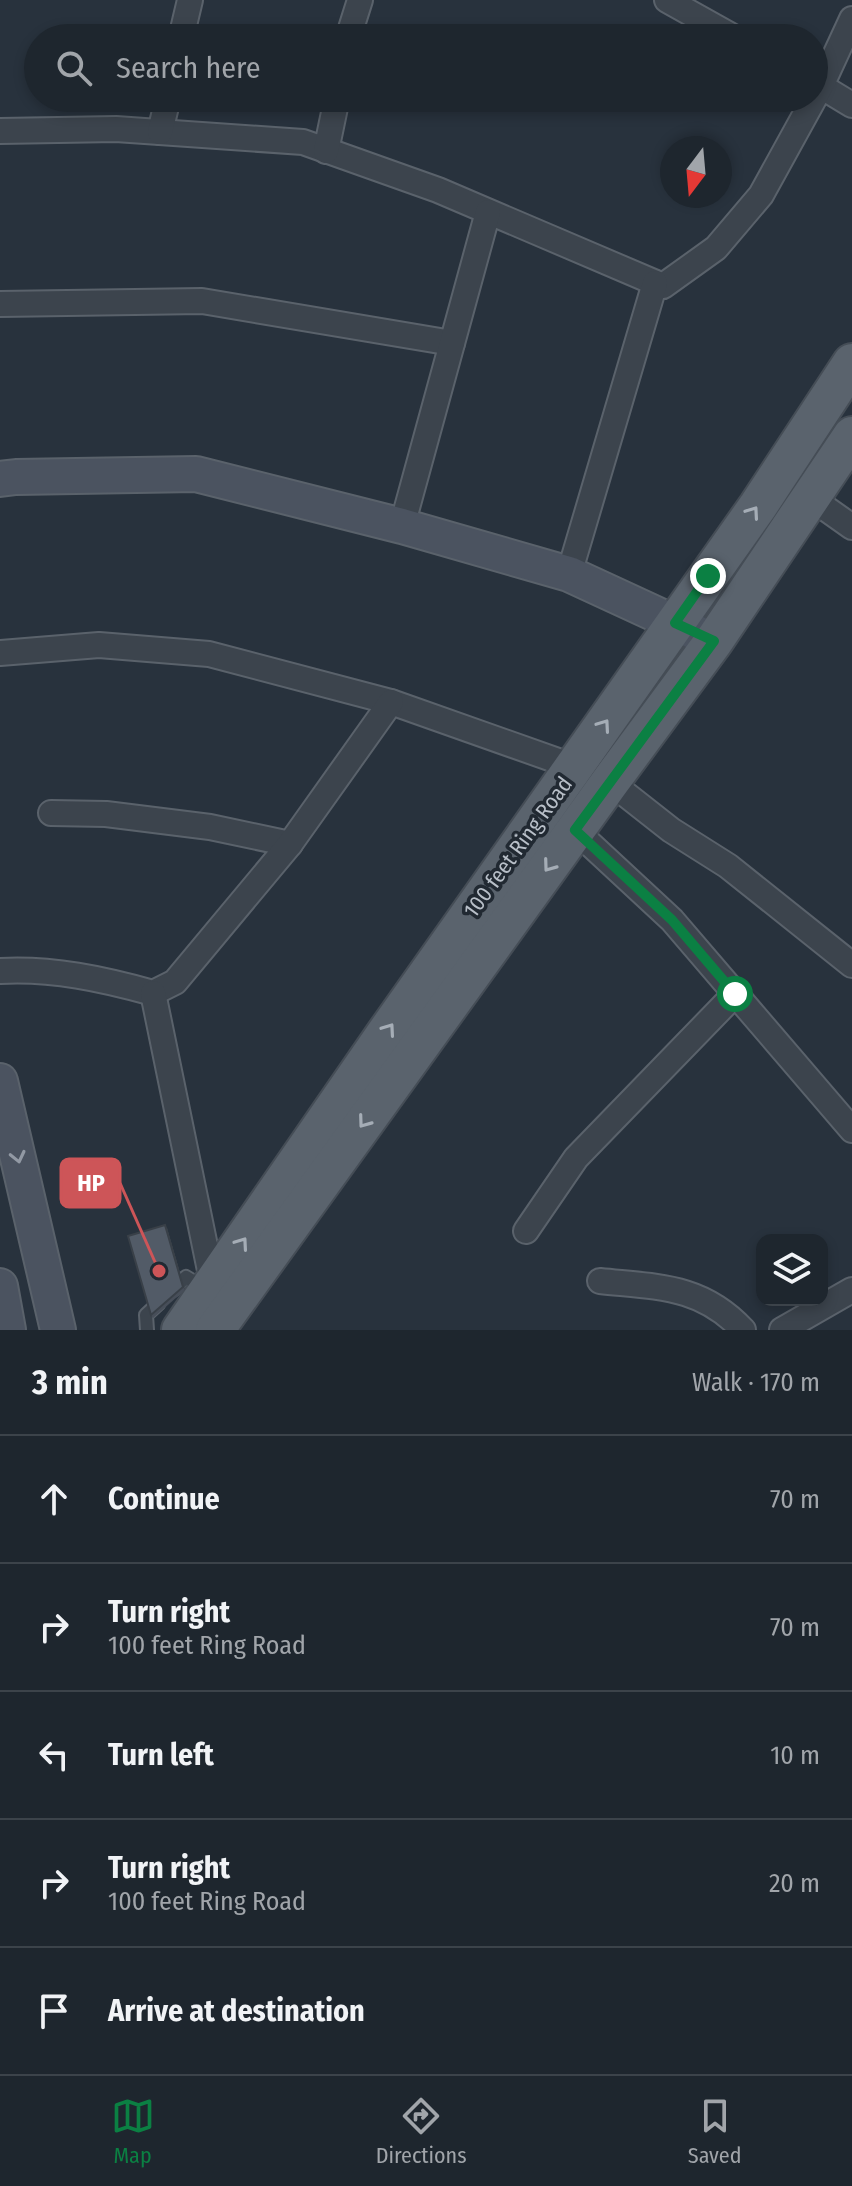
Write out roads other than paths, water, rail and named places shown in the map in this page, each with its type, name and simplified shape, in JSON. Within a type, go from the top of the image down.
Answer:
[{"type":"main road","name":"100 feet Ring Road","points":[[181,1330],[386,1033],[758,506],[852,363]]},
{"type":"main road","name":"100 feet Ring Road","points":[[215,1330],[714,641],[852,436]]},
{"type":"street","points":[[184,24],[190,0]]},
{"type":"street","points":[[352,24],[360,0]]},
{"type":"street","points":[[667,0],[710,24]]},
{"type":"street","points":[[828,65],[852,19]]},
{"type":"street","points":[[828,90],[852,105]]},
{"type":"street","points":[[160,132],[165,112]]},
{"type":"street","points":[[326,151],[334,112]]},
{"type":"street","points":[[0,131],[116,129],[303,142],[438,190],[663,286],[716,248],[761,195],[804,112]]},
{"type":"street","points":[[402,526],[488,212]]},
{"type":"street","points":[[569,574],[655,283]]},
{"type":"street","points":[[0,304],[202,301],[452,343]]},
{"type":"street","points":[[0,479],[196,474],[402,526],[569,574],[714,641]]},
{"type":"street","points":[[811,498],[852,527]]},
{"type":"street","points":[[0,653],[99,645],[209,654],[391,702],[575,767]]},
{"type":"street","points":[[0,971],[27,969],[104,979],[153,993],[175,982],[290,844],[391,702]]},
{"type":"street","points":[[610,782],[671,830],[728,866],[851,963]]},
{"type":"street","points":[[51,813],[106,814],[210,827],[290,844]]},
{"type":"street","points":[[575,830],[672,920],[852,1130]]},
{"type":"street","points":[[153,993],[211,1287]]},
{"type":"street","points":[[526,1231],[576,1158],[735,994]]},
{"type":"street","points":[[0,1081],[58,1330]]},
{"type":"street","points":[[600,1281],[677,1289],[707,1300],[743,1330]]},
{"type":"street","points":[[0,1286],[8,1330]]},
{"type":"street","points":[[782,1330],[852,1290]]},
{"type":"lane","points":[[147,1330],[146,1315],[186,1277],[211,1287]]},
{"type":"place","name":"HP","points":[[159,1271]]}]
